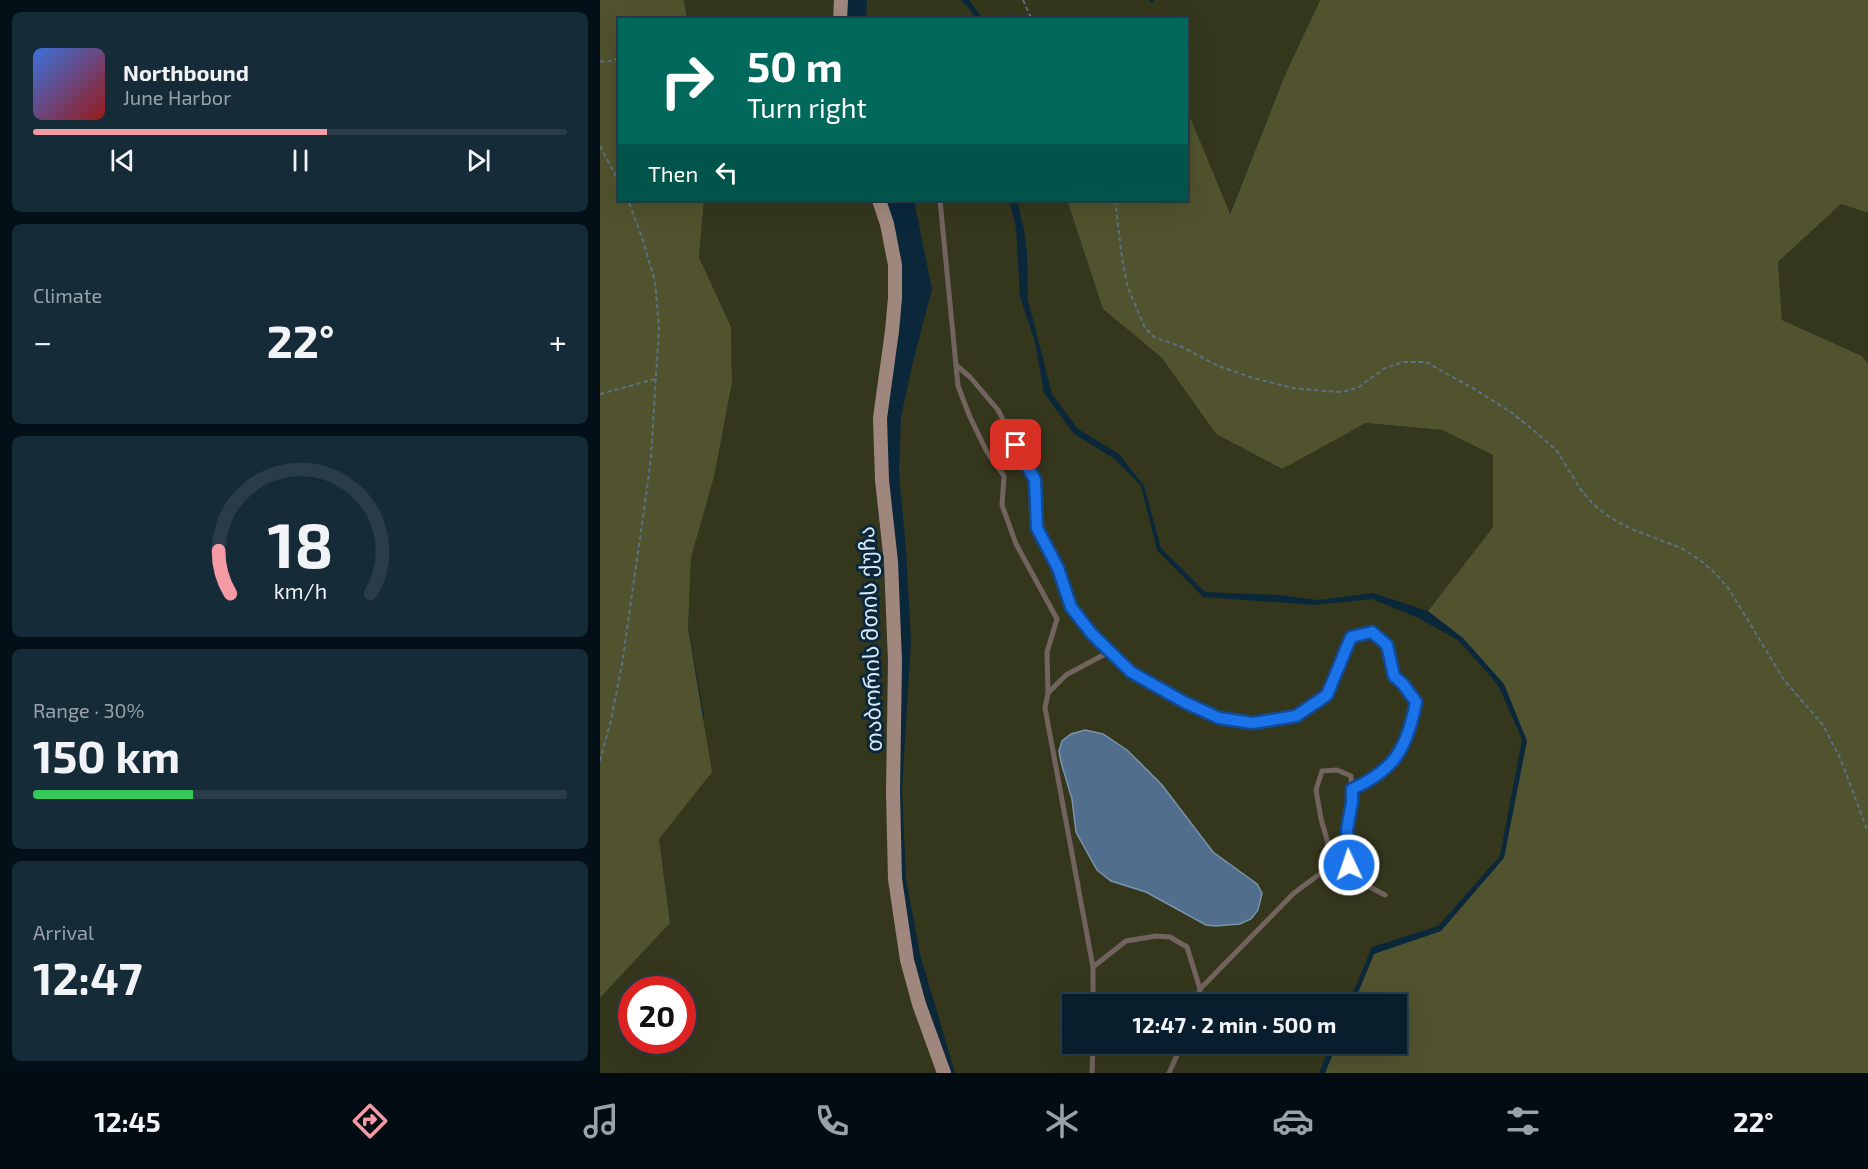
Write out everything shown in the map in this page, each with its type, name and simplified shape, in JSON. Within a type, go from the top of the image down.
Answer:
[{"type":"main road","points":[[840,18],[841,0]]},
{"type":"main road","name":"თაბორის მთის ქუჩა","points":[[879,201],[887,224],[895,265],[892,331],[880,418],[882,480],[891,562],[895,661],[893,792],[895,879],[907,960],[944,1073]]},
{"type":"lane","points":[[940,201],[958,386],[987,452],[1004,476],[1002,505],[1016,544],[1057,619],[1047,652],[1048,693],[1045,708],[1094,967],[1093,994]]},
{"type":"lane","points":[[956,365],[970,376],[998,410],[1035,480],[1037,528],[1058,568],[1071,607],[1109,652],[1131,672],[1184,702],[1219,718],[1253,723],[1296,716],[1327,695],[1351,637],[1372,632],[1387,645],[1394,676],[1416,702],[1412,726],[1398,756],[1372,780],[1352,789]]},
{"type":"lane","points":[[1048,693],[1066,675],[1109,652]]},
{"type":"lane","points":[[1200,989],[1294,893],[1321,873],[1328,843],[1316,790],[1322,771],[1337,770],[1351,776],[1352,802],[1347,830],[1349,865],[1364,884],[1385,894]]},
{"type":"lane","points":[[1094,967],[1126,941],[1156,936],[1170,937],[1187,947],[1200,989],[1199,994]]},
{"type":"lane","points":[[1092,1054],[1092,1073]]},
{"type":"lane","points":[[1169,1073],[1178,1054]]},
{"type":"path","points":[[1023,0],[1031,18]]},
{"type":"path","points":[[600,62],[618,59]]},
{"type":"path","points":[[600,146],[618,180]]},
{"type":"path","points":[[600,761],[622,664],[651,457],[659,328],[655,281],[628,201]]},
{"type":"path","points":[[1115,201],[1128,288],[1145,328],[1154,337],[1182,347],[1218,366],[1253,378],[1314,390],[1343,392],[1359,387],[1385,368],[1403,362],[1426,362],[1485,395],[1537,433],[1557,451],[1581,490],[1608,516],[1629,528],[1681,548],[1700,560],[1729,589],[1784,680],[1823,725],[1840,758],[1868,832]]},
{"type":"path","points":[[600,394],[656,379]]},
{"type":"green space","points":[[600,0],[684,0],[687,18],[618,18],[618,201],[704,201],[699,257],[731,327],[732,383],[714,477],[691,558],[688,628],[712,772],[659,839],[670,923],[621,976],[618,976],[600,998]]},
{"type":"green space","points":[[684,0],[839,0],[838,18],[687,18]]},
{"type":"green space","points":[[867,0],[960,0],[975,18],[866,18]]},
{"type":"green space","points":[[969,0],[1148,0],[1152,3],[1154,0],[1320,0],[1285,75],[1229,215],[1188,115],[1188,18],[982,18]]},
{"type":"green space","points":[[1320,0],[1868,0],[1868,213],[1841,204],[1778,262],[1782,320],[1862,356],[1868,363],[1868,1073],[1325,1073],[1333,1054],[1407,1054],[1407,994],[1358,994],[1374,954],[1441,931],[1504,858],[1527,741],[1504,684],[1463,638],[1428,611],[1493,527],[1493,455],[1442,430],[1366,423],[1282,469],[1216,434],[1162,358],[1103,309],[1067,201],[1188,201],[1188,115],[1230,214],[1285,75]]},
{"type":"green space","points":[[704,201],[878,201],[899,266],[882,420],[898,878],[914,968],[945,1073],[600,1073],[600,998],[618,979],[618,1054],[696,1054],[696,976],[621,976],[670,923],[659,839],[683,807],[704,716],[688,628],[691,558],[714,477],[732,383],[731,327],[699,257]]},
{"type":"green space","points":[[914,201],[1009,201],[1016,228],[1020,297],[1035,342],[1044,393],[1074,434],[1115,459],[1141,486],[1157,550],[1203,597],[1315,605],[1372,599],[1418,618],[1458,640],[1498,685],[1522,739],[1500,856],[1438,926],[1372,947],[1353,994],[1062,994],[1062,1054],[1327,1054],[1319,1073],[955,1073],[920,954],[906,879],[902,790],[911,642],[899,473],[901,416],[932,289]]},
{"type":"green space","points":[[1017,201],[1067,201],[1103,309],[1162,358],[1216,434],[1281,469],[1366,423],[1442,430],[1493,455],[1493,527],[1428,611],[1373,593],[1317,600],[1280,595],[1205,592],[1161,548],[1144,486],[1119,454],[1078,429],[1052,394],[1028,300],[1024,230]]},
{"type":"green space","points":[[1841,204],[1868,213],[1868,363],[1862,356],[1782,320],[1778,262]]},
{"type":"water","points":[[1085,730],[1103,734],[1127,750],[1162,785],[1213,852],[1257,884],[1262,893],[1258,910],[1251,919],[1240,924],[1206,925],[1146,892],[1111,881],[1097,870],[1076,832],[1072,799],[1059,751],[1062,741],[1071,734]]},
{"type":"route","points":[[1016,445],[1035,480],[1037,528],[1058,568],[1071,607],[1092,634],[1131,672],[1184,702],[1219,718],[1253,723],[1296,716],[1327,695],[1351,637],[1372,632],[1387,645],[1394,676],[1416,702],[1412,726],[1398,756],[1372,780],[1352,789],[1347,830],[1349,865]]}]
